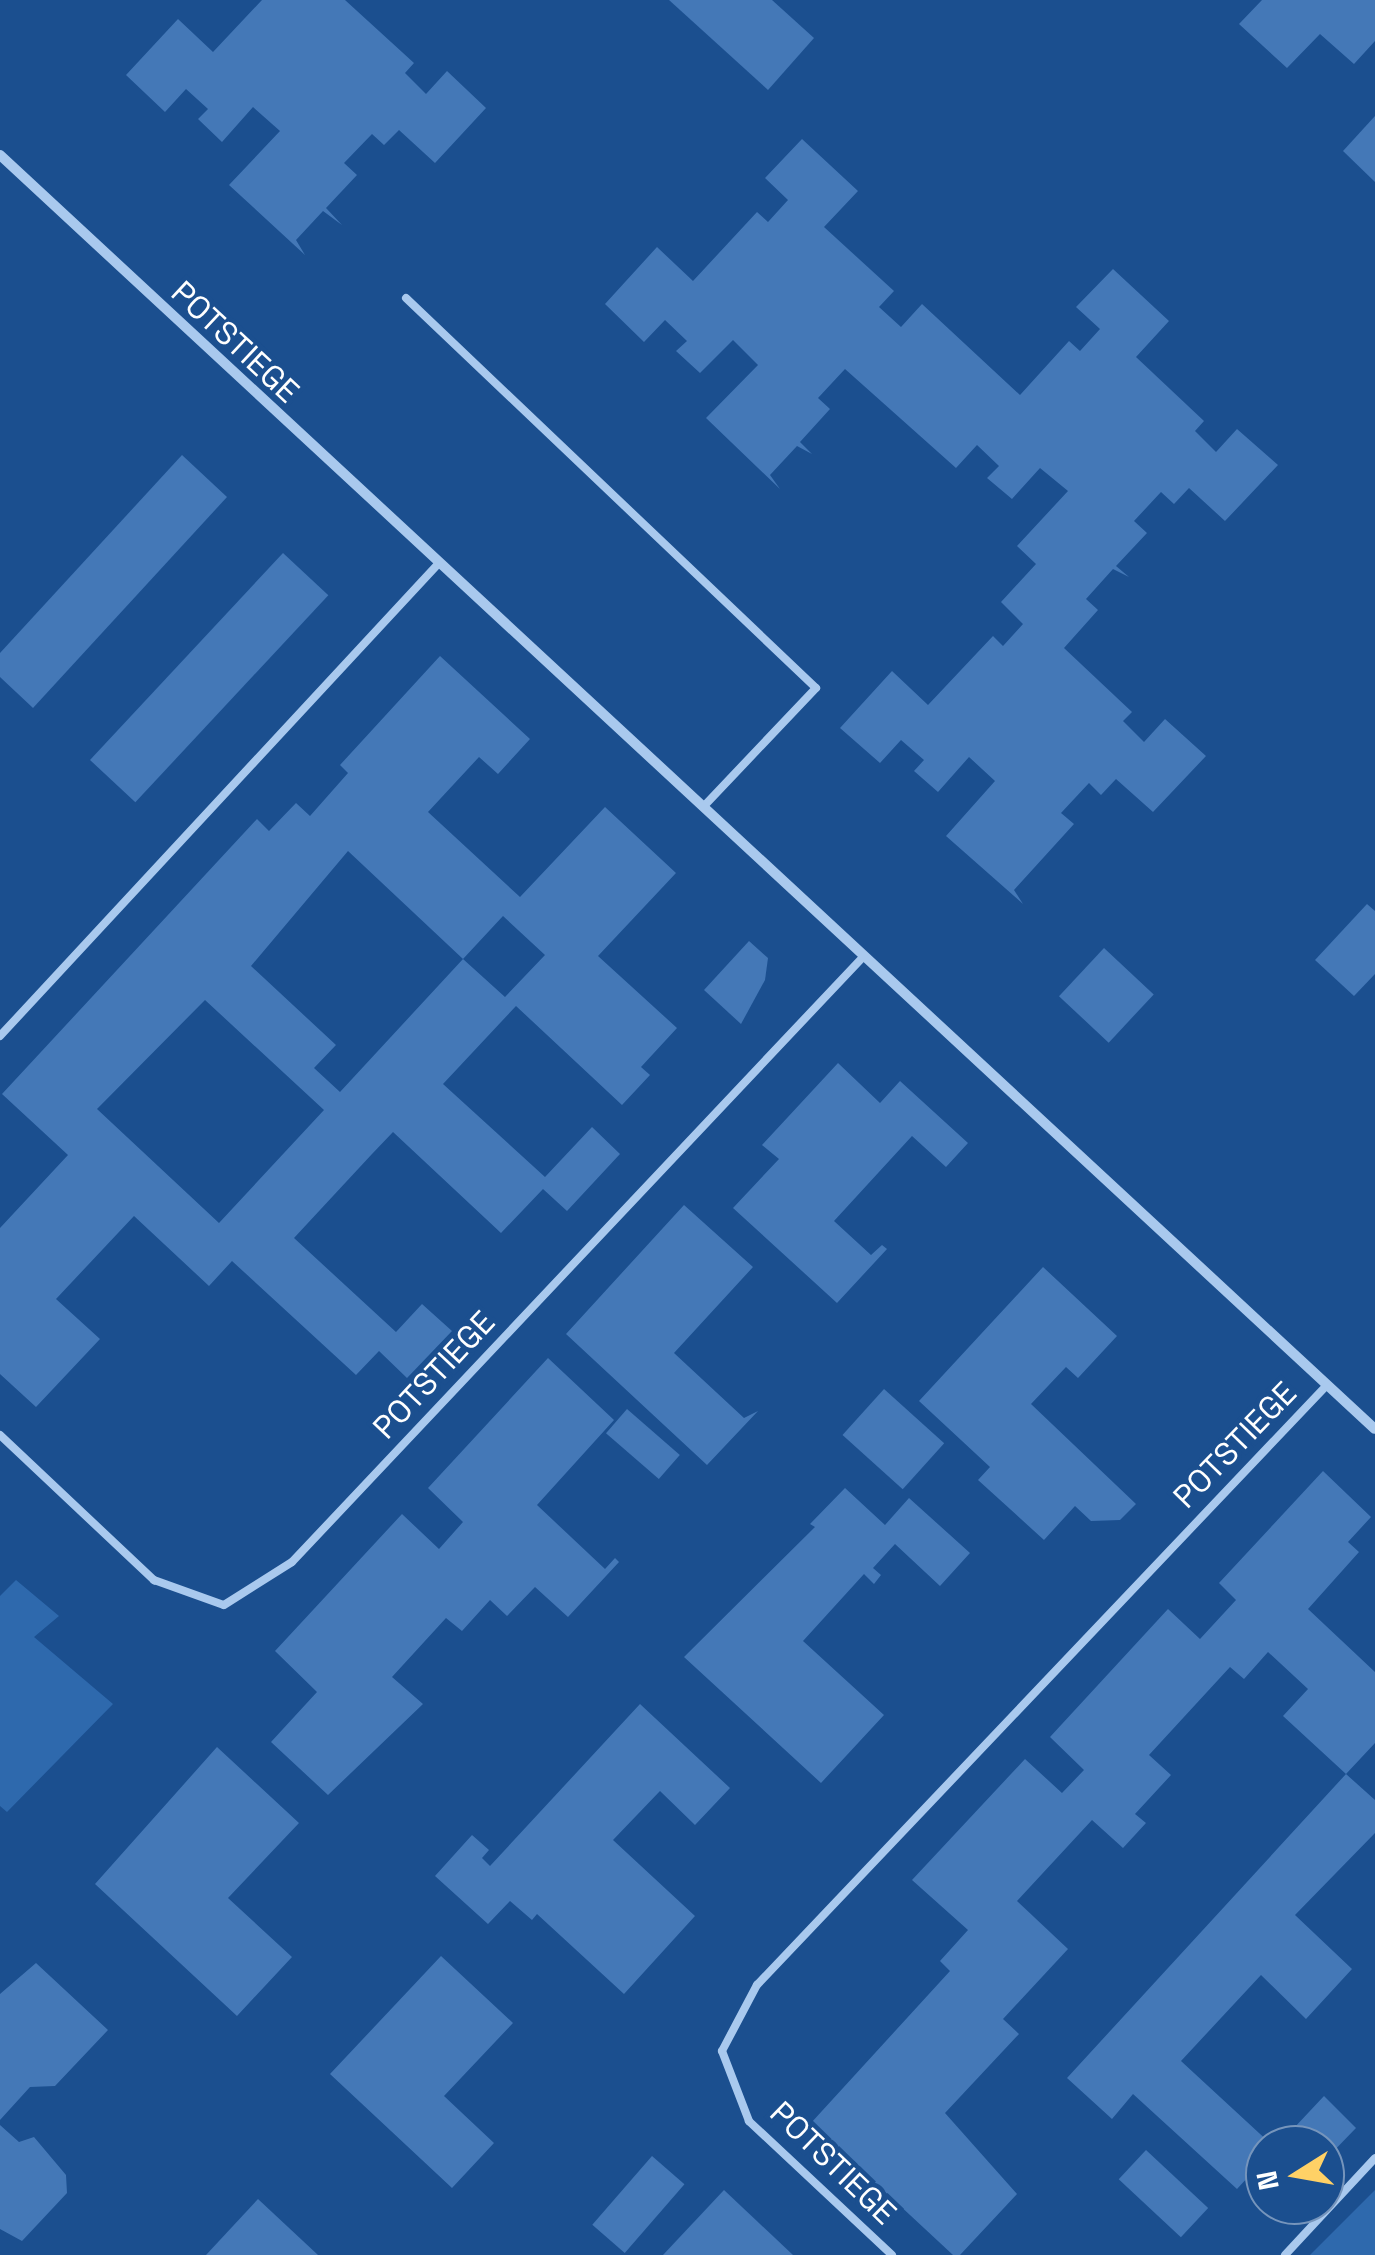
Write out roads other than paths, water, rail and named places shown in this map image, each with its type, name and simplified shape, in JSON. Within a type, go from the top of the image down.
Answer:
[{"type":"street","name":"POTSTIEGE","points":[[0,155],[1375,1429]]},
{"type":"lane","points":[[406,298],[816,688],[702,807]]},
{"type":"lane","points":[[0,1036],[438,564]]},
{"type":"lane","name":"POTSTIEGE","points":[[0,1435],[154,1580],[224,1604],[292,1562],[863,957]]},
{"type":"lane","name":"POTSTIEGE","points":[[892,2255],[749,2121],[722,2051],[757,1984],[1326,1385]]},
{"type":"lane","points":[[1285,2255],[1375,2158]]}]
